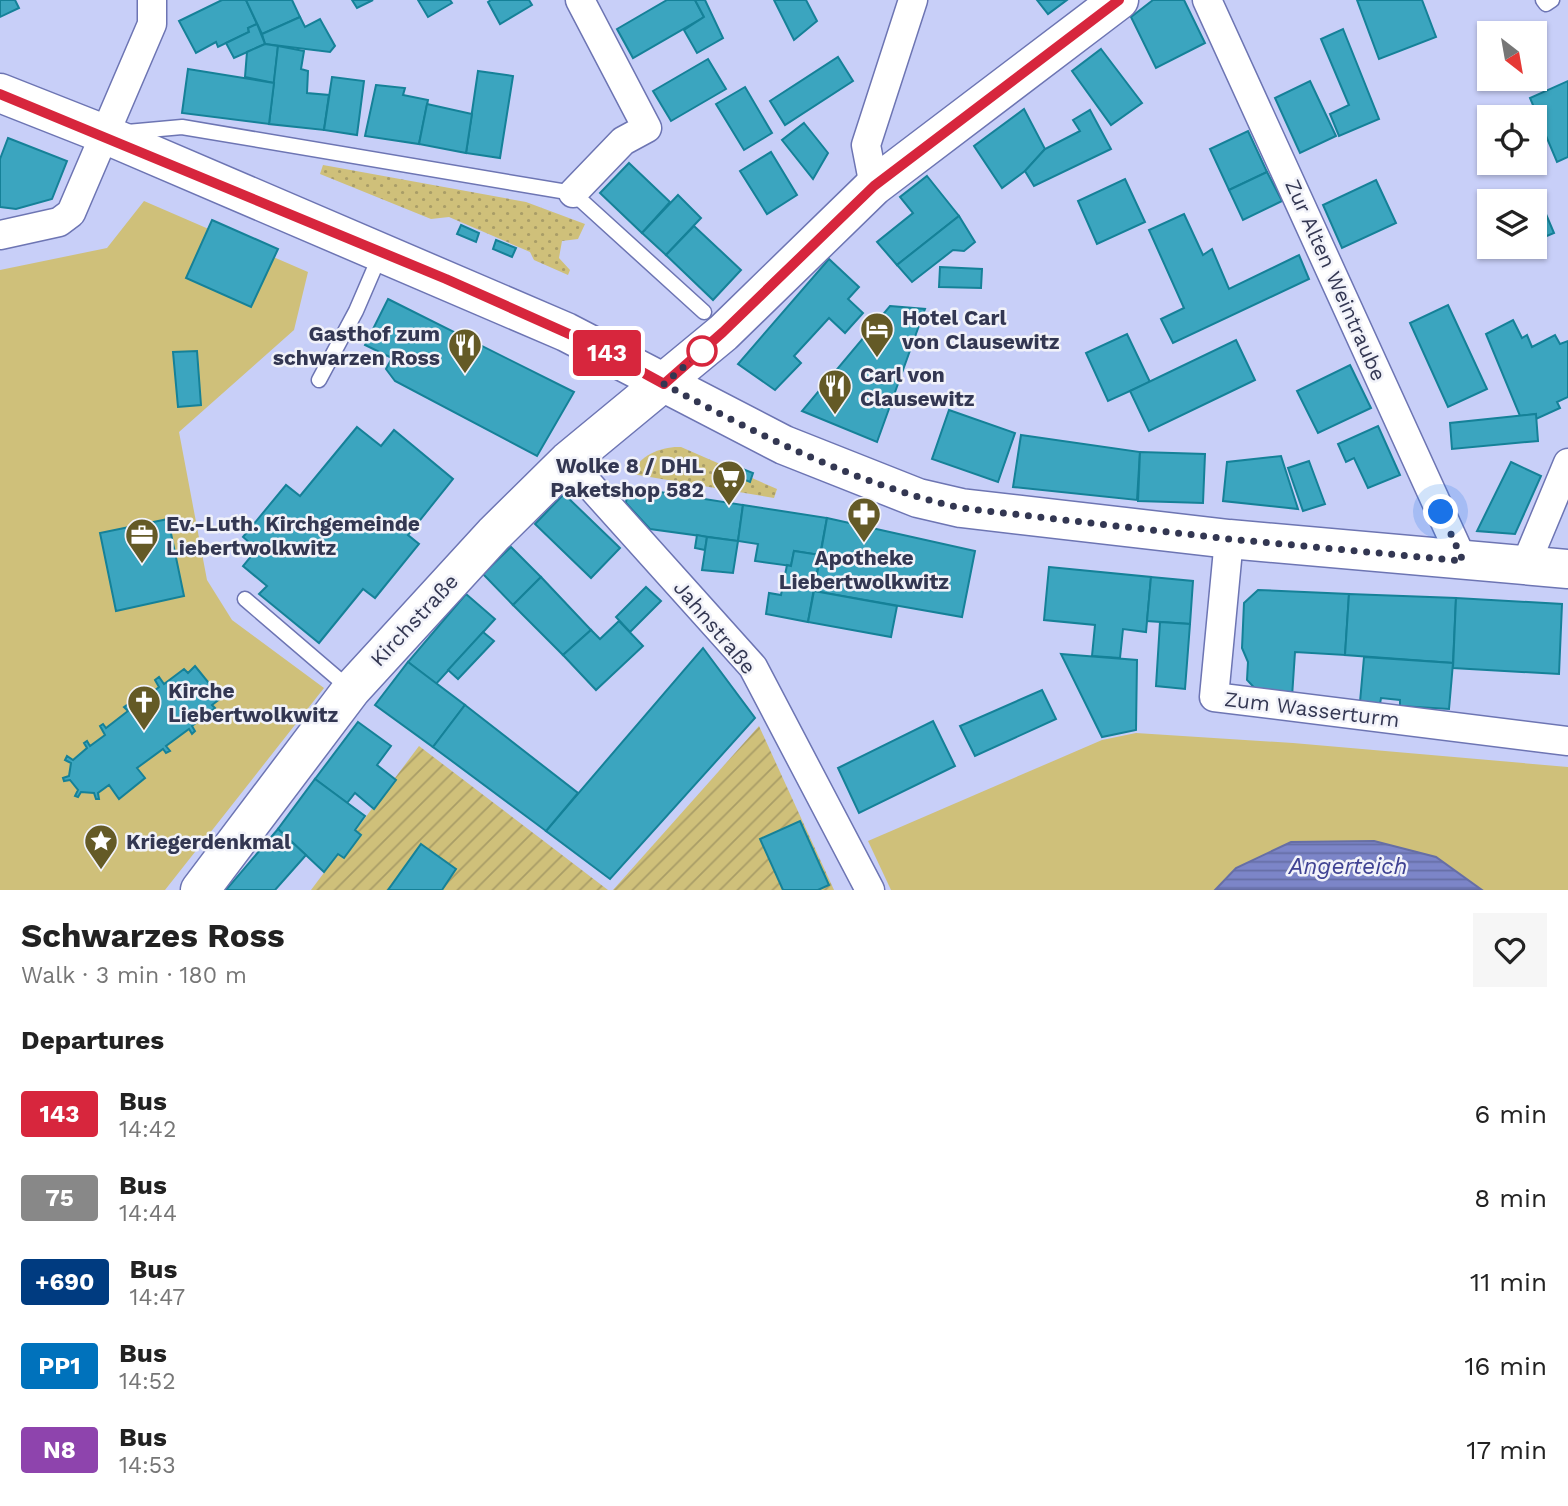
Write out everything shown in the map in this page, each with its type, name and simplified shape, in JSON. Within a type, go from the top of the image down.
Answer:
[{"type":"main road","name":"Kirchstraße","points":[[200,890],[351,690],[494,534],[568,461],[664,384],[723,332],[874,186],[1119,0]]},
{"type":"main road","points":[[0,93],[104,134],[587,342],[774,440],[918,498],[961,508],[1229,539],[1568,569]]},
{"type":"street","points":[[573,193],[623,141],[647,128],[580,0]]},
{"type":"street","points":[[874,186],[866,145],[913,0]]},
{"type":"street","name":"Zur Alten Weintraube","points":[[1207,0],[1463,561]]},
{"type":"street","points":[[0,234],[59,222],[71,213],[152,24],[157,1]]},
{"type":"street","name":"Jahnstraße","points":[[568,461],[752,667],[870,890]]},
{"type":"street","points":[[1525,566],[1568,463]]},
{"type":"street","name":"Zum Wasserturm","points":[[1229,539],[1214,697],[1568,741]]},
{"type":"lane","points":[[1543,0],[1546,4],[1552,0]]},
{"type":"lane","points":[[104,134],[182,127],[573,193],[704,312]]},
{"type":"lane","points":[[319,380],[356,312],[382,252]]},
{"type":"lane","points":[[245,599],[351,690]]},
{"type":"shaded area","points":[[323,165],[526,202],[585,224],[578,239],[562,241],[559,258],[570,270],[568,275],[534,260],[530,252],[449,217],[431,219],[320,174]]},
{"type":"shaded area","points":[[144,201],[308,272],[294,330],[179,432],[207,580],[232,620],[324,688],[165,890],[0,890],[0,270],[107,248]]},
{"type":"shaded area","points":[[681,447],[777,489],[774,498],[632,474],[635,467],[652,453]]},
{"type":"shaded area","points":[[759,726],[834,890],[613,890]]},
{"type":"shaded area","points":[[1136,733],[1293,743],[1568,767],[1568,890],[891,890],[868,841],[1102,740]]},
{"type":"shaded area","points":[[419,746],[608,890],[311,890]]},
{"type":"water","name":"Angerteich","points":[[1374,841],[1436,857],[1482,890],[1215,890],[1236,868],[1291,842]]},
{"type":"building","points":[[0,0],[15,0],[19,8],[0,17]]},
{"type":"building","points":[[222,0],[246,0],[257,24],[248,28],[249,32],[218,47],[216,42],[196,53],[179,21]]},
{"type":"building","points":[[246,0],[292,0],[300,17],[262,34]]},
{"type":"building","points":[[352,0],[373,0],[357,8]]},
{"type":"building","points":[[418,0],[450,0],[452,3],[428,17]]},
{"type":"building","points":[[529,0],[532,5],[500,24],[488,2]]},
{"type":"building","points":[[667,0],[695,0],[704,17],[633,58],[617,29]]},
{"type":"building","points":[[695,0],[705,0],[723,38],[697,53],[684,30],[704,17]]},
{"type":"building","points":[[774,0],[806,0],[817,21],[794,40]]},
{"type":"building","points":[[1037,0],[1067,0],[1048,14]]},
{"type":"building","points":[[1153,0],[1184,0],[1205,43],[1156,68],[1131,17]]},
{"type":"building","points":[[1357,0],[1422,0],[1436,37],[1379,59]]},
{"type":"building","points":[[300,17],[305,27],[320,19],[335,46],[330,52],[265,44],[262,34]]},
{"type":"building","points":[[257,24],[265,44],[234,58],[226,43],[249,32],[248,28]]},
{"type":"building","points":[[1343,29],[1379,119],[1339,136],[1330,114],[1349,105],[1321,39]]},
{"type":"building","points":[[265,44],[278,46],[274,83],[245,77],[247,52]]},
{"type":"building","points":[[278,46],[304,51],[301,69],[308,71],[307,93],[329,95],[324,130],[269,124]]},
{"type":"building","points":[[1101,49],[1142,103],[1111,125],[1072,71]]},
{"type":"building","points":[[838,57],[853,81],[785,125],[770,101]]},
{"type":"building","points":[[708,59],[726,89],[671,121],[653,91]]},
{"type":"building","points":[[188,69],[274,83],[269,124],[182,113]]},
{"type":"building","points":[[478,71],[513,76],[500,158],[466,153]]},
{"type":"building","points":[[332,77],[364,81],[357,135],[324,130]]},
{"type":"building","points":[[1310,81],[1336,136],[1300,153],[1275,98]]},
{"type":"building","points":[[1568,81],[1568,157],[1557,162],[1547,138],[1547,105],[1533,105],[1530,98]]},
{"type":"building","points":[[376,85],[405,88],[403,95],[428,100],[419,144],[365,136]]},
{"type":"building","points":[[745,87],[772,133],[744,150],[716,104]]},
{"type":"building","points":[[427,104],[472,114],[466,153],[419,144]]},
{"type":"building","points":[[1024,109],[1045,149],[1025,171],[1002,188],[974,146]]},
{"type":"building","points":[[1090,110],[1111,149],[1034,186],[1025,171],[1045,149],[1080,131],[1073,120]]},
{"type":"building","points":[[804,123],[828,153],[813,179],[782,140]]},
{"type":"building","points":[[1248,131],[1267,172],[1229,190],[1210,149]]},
{"type":"building","points":[[8,138],[67,161],[52,199],[16,209],[0,207],[0,159]]},
{"type":"building","points":[[771,152],[797,195],[767,214],[740,171]]},
{"type":"building","points":[[629,163],[670,202],[642,233],[600,193]]},
{"type":"building","points":[[1267,172],[1282,201],[1243,220],[1229,190]]},
{"type":"building","points":[[927,176],[959,216],[897,265],[877,242],[913,213],[900,197]]},
{"type":"building","points":[[1125,179],[1145,222],[1097,244],[1078,201]]},
{"type":"building","points":[[1376,180],[1396,223],[1342,248],[1323,205]]},
{"type":"building","points":[[678,195],[701,218],[666,255],[642,233]]},
{"type":"building","points":[[1184,214],[1203,255],[1212,249],[1229,289],[1299,255],[1309,279],[1173,343],[1161,319],[1184,308],[1149,230]]},
{"type":"building","points":[[959,216],[975,242],[964,251],[953,250],[912,282],[897,265]]},
{"type":"building","points":[[1547,217],[1554,233],[1547,236]]},
{"type":"building","points":[[212,220],[278,249],[251,307],[186,278]]},
{"type":"building","points":[[461,225],[479,233],[476,242],[457,234]]},
{"type":"building","points":[[694,226],[741,270],[713,300],[666,255]]},
{"type":"building","points":[[496,240],[516,248],[512,257],[493,249]]},
{"type":"building","points":[[829,259],[859,287],[848,299],[863,313],[845,333],[829,318],[794,356],[801,363],[775,390],[738,364]]},
{"type":"building","points":[[940,267],[982,269],[981,288],[939,287]]},
{"type":"building","name":"Gasthof zum schwarzen Ross","points":[[388,299],[574,392],[537,456],[395,381],[386,369],[392,358],[365,345]]},
{"type":"building","points":[[1448,305],[1487,389],[1448,407],[1410,323]]},
{"type":"building","name":"Hotel Carl von Clausewitz","points":[[890,306],[925,309],[877,442],[802,411]]},
{"type":"building","points":[[1513,320],[1522,338],[1527,335],[1532,347],[1555,335],[1560,344],[1568,341],[1568,397],[1557,402],[1560,408],[1536,419],[1536,414],[1520,416],[1486,334]]},
{"type":"building","points":[[1127,334],[1150,382],[1108,401],[1086,353]]},
{"type":"building","points":[[1236,340],[1255,380],[1149,431],[1130,391]]},
{"type":"building","points":[[197,351],[201,405],[178,407],[173,352]]},
{"type":"building","points":[[1350,365],[1371,408],[1318,433],[1297,391]]},
{"type":"building","points":[[949,410],[1015,433],[998,482],[932,459]]},
{"type":"building","points":[[1536,414],[1538,441],[1452,449],[1450,423]]},
{"type":"building","points":[[1378,426],[1400,475],[1368,488],[1354,458],[1346,462],[1338,444]]},
{"type":"building","points":[[357,427],[381,446],[394,430],[453,479],[408,535],[419,544],[375,598],[363,589],[319,643],[259,594],[267,586],[243,566],[257,549],[243,537],[286,485],[300,496]]},
{"type":"building","points":[[1021,435],[1140,452],[1137,500],[1013,487]]},
{"type":"building","points":[[1140,452],[1205,454],[1203,503],[1138,501]]},
{"type":"building","points":[[1281,456],[1298,509],[1223,501],[1227,462]]},
{"type":"building","points":[[1309,461],[1325,504],[1303,511],[1288,468]]},
{"type":"building","points":[[1511,462],[1541,476],[1515,534],[1477,531]]},
{"type":"building","points":[[735,466],[753,473],[750,482],[731,474]]},
{"type":"building","points":[[628,487],[743,505],[738,541],[650,529],[626,503]]},
{"type":"building","points":[[564,494],[620,548],[591,578],[535,524]]},
{"type":"building","points":[[743,505],[827,518],[820,555],[794,551],[791,566],[755,561],[758,544],[738,541]]},
{"type":"building","points":[[827,518],[975,551],[962,617],[814,591]]},
{"type":"building","name":"Ev.-Luth. Kirchgemeinde Liebertwolkwitz","points":[[168,519],[184,596],[116,611],[100,533]]},
{"type":"building","points":[[697,535],[707,537],[705,550],[695,548]]},
{"type":"building","points":[[707,537],[738,541],[733,573],[702,570]]},
{"type":"building","points":[[511,547],[541,577],[513,605],[483,574]]},
{"type":"building","points":[[794,551],[820,555],[808,622],[766,614],[769,593],[781,595],[787,565],[791,566]]},
{"type":"building","points":[[1049,567],[1151,577],[1146,632],[1123,629],[1120,658],[1092,656],[1095,625],[1044,620]]},
{"type":"building","points":[[541,577],[591,630],[563,655],[513,605]]},
{"type":"building","points":[[1151,577],[1193,581],[1190,624],[1147,621]]},
{"type":"building","points":[[646,587],[661,601],[630,632],[616,617]]},
{"type":"building","points":[[1258,590],[1349,594],[1345,655],[1295,652],[1292,697],[1262,696],[1247,680],[1248,662],[1242,648],[1244,603]]},
{"type":"building","points":[[814,591],[897,606],[891,637],[808,622]]},
{"type":"building","points":[[466,594],[495,619],[436,684],[408,662]]},
{"type":"building","points":[[1349,594],[1456,598],[1453,663],[1345,655]]},
{"type":"building","points":[[1456,598],[1562,604],[1559,674],[1453,668]]},
{"type":"building","points":[[619,621],[643,646],[596,690],[563,655],[591,630],[600,639]]},
{"type":"building","points":[[1160,622],[1190,624],[1185,689],[1156,686]]},
{"type":"building","points":[[483,632],[494,641],[458,679],[448,670]]},
{"type":"building","points":[[703,648],[755,718],[610,879],[546,831]]},
{"type":"building","points":[[1061,654],[1137,660],[1136,730],[1102,737]]},
{"type":"building","points":[[1364,657],[1453,663],[1449,709],[1400,706],[1400,700],[1381,698],[1380,704],[1360,702]]},
{"type":"building","points":[[408,662],[465,705],[433,747],[375,705]]},
{"type":"building","name":"Kirche Liebertwolkwitz","points":[[195,666],[221,698],[212,705],[215,708],[192,726],[195,731],[192,734],[189,729],[166,746],[170,751],[166,753],[163,749],[137,768],[145,778],[119,799],[109,785],[98,793],[99,799],[96,799],[94,793],[81,792],[78,797],[75,796],[78,790],[70,780],[64,781],[63,778],[69,776],[71,763],[65,760],[67,756],[73,760],[87,748],[84,743],[87,741],[90,746],[105,735],[100,726],[103,724],[106,728],[128,711],[124,707],[128,704],[132,708],[144,699],[141,694],[144,691],[148,696],[159,687],[155,680],[159,677],[164,684],[184,669],[188,673]]},
{"type":"building","points":[[1042,690],[1056,719],[975,756],[960,726]]},
{"type":"building","points":[[465,705],[578,793],[546,831],[433,747]]},
{"type":"building","points":[[933,721],[955,766],[859,813],[838,768]]},
{"type":"building","points":[[358,722],[391,746],[377,765],[396,780],[374,809],[355,793],[347,803],[315,779]]},
{"type":"building","points":[[315,779],[365,816],[355,830],[361,835],[344,858],[338,854],[324,872],[278,829]]},
{"type":"building","points":[[800,821],[829,885],[818,890],[783,890],[760,839]]},
{"type":"building","points":[[278,829],[306,855],[275,890],[226,890]]},
{"type":"building","points":[[421,844],[456,869],[442,890],[388,890]]},
{"type":"bus line","name":"143","points":[[0,94],[104,134],[446,279],[587,342],[664,384],[723,332],[874,186],[1119,0]]},
{"type":"place","name":"Hotel Carl von Clausewitz","points":[[877,359]]},
{"type":"place","name":"Gasthof zum schwarzen Ross","points":[[465,375]]},
{"type":"place","name":"Carl von Clausewitz","points":[[835,416]]},
{"type":"place","name":"Wolke 8 / DHL Paketshop 582","points":[[729,507]]},
{"type":"place","name":"Apotheke Liebertwolkwitz","points":[[864,544]]},
{"type":"place","name":"Ev.-Luth. Kirchgemeinde Liebertwolkwitz","points":[[142,565]]},
{"type":"place","name":"Kirche Liebertwolkwitz","points":[[144,732]]},
{"type":"place","name":"Kriegerdenkmal","points":[[101,871]]},
{"type":"route","points":[[702,351],[664,384],[744,427],[862,478],[918,498],[961,508],[1229,539],[1463,561],[1441,512]]}]
